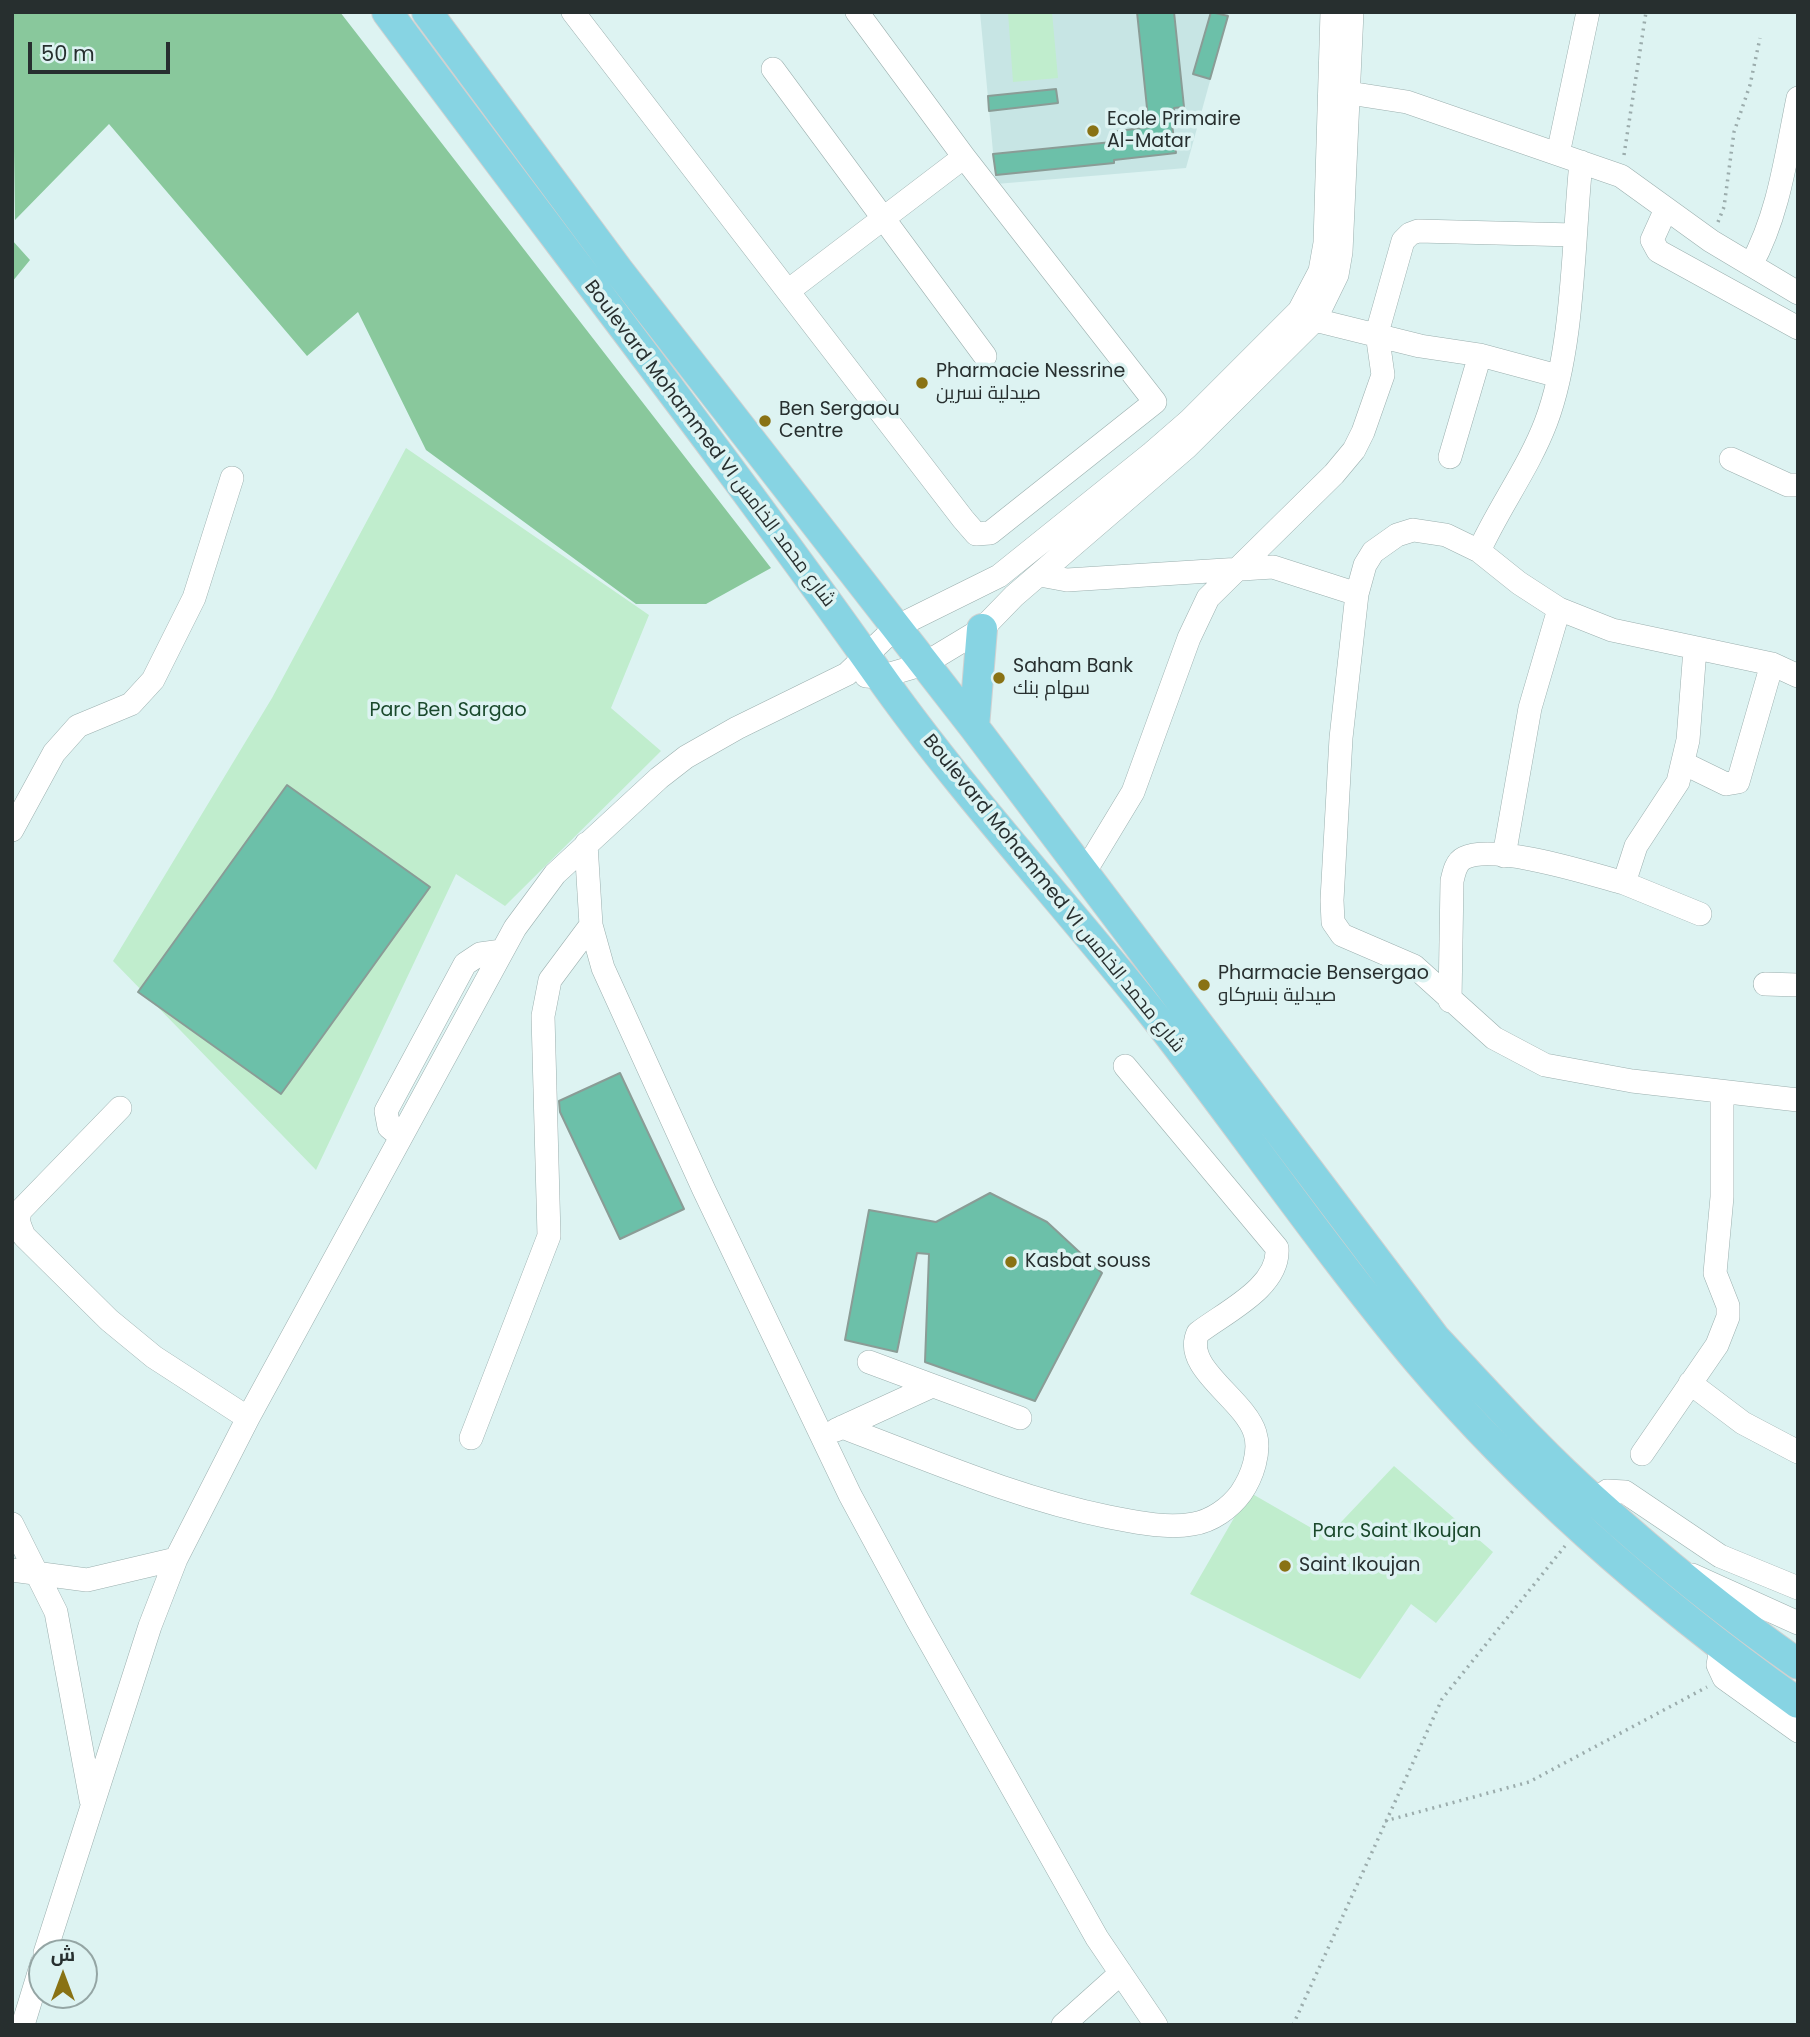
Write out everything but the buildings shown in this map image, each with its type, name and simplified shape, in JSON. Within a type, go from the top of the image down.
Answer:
[{"type":"main road","name":"Boulevard Mohammed VI شارع محمد الخامس","points":[[387,12],[865,669],[1154,1016],[1417,1360],[1497,1448],[1579,1529],[1721,1648],[1798,1703]]},
{"type":"main road","name":"Boulevard Mohammed VI شارع محمد الخامس","points":[[427,12],[618,270],[974,727],[1435,1338],[1521,1430],[1594,1501],[1739,1622],[1798,1664]]},
{"type":"main road","points":[[974,727],[982,629]]},
{"type":"street","points":[[573,12],[976,534],[990,533],[1013,517],[1155,402]]},
{"type":"street","points":[[857,12],[964,157],[1178,430]]},
{"type":"street","points":[[865,669],[897,627],[999,576],[1178,430],[1299,311],[1320,271],[1328,187],[1332,12]]},
{"type":"street","points":[[49,1939],[150,1626],[176,1559],[248,1418],[502,951],[543,887],[586,844],[686,757],[865,669],[924,664],[982,629],[1186,448],[1315,320],[1337,275],[1341,252],[1352,12]]},
{"type":"street","points":[[1558,154],[1588,12]]},
{"type":"street","points":[[773,69],[985,356]]},
{"type":"street","points":[[1349,93],[1407,102],[1621,176],[1711,241],[1798,293]]},
{"type":"street","points":[[1751,265],[1767,236],[1775,210],[1798,98]]},
{"type":"street","points":[[788,291],[883,216],[964,157]]},
{"type":"street","points":[[1479,551],[1498,509],[1546,422],[1558,376],[1581,162]]},
{"type":"street","points":[[1666,209],[1652,240],[1658,251],[1798,328]]},
{"type":"street","points":[[1084,873],[1133,792],[1189,638],[1208,598],[1353,450],[1371,414],[1383,376],[1377,333],[1403,241],[1418,231],[1574,235]]},
{"type":"street","points":[[1315,320],[1377,333],[1420,346],[1480,355],[1558,376]]},
{"type":"street","points":[[1450,457],[1480,355]]},
{"type":"street","points":[[1731,459],[1788,485],[1798,485]]},
{"type":"street","points":[[12,830],[54,753],[78,726],[131,704],[153,680],[194,598],[232,478]]},
{"type":"street","points":[[1798,676],[1772,664],[1612,631],[1559,609],[1519,583],[1479,551],[1431,531],[1413,530],[1397,535],[1373,552],[1365,565],[1356,594],[1340,738],[1333,922],[1336,929],[1351,940],[1414,966],[1494,1038],[1545,1066],[1722,1093],[1798,1100]]},
{"type":"street","points":[[1040,575],[1067,580],[1273,567],[1296,572],[1356,594]]},
{"type":"street","points":[[1504,856],[1530,708],[1559,609]]},
{"type":"street","points":[[1625,883],[1636,846],[1668,802],[1683,763],[1695,649]]},
{"type":"street","points":[[1683,763],[1726,784],[1738,782],[1772,664]]},
{"type":"street","points":[[586,844],[591,925],[603,968],[704,1190],[832,1431],[916,1619],[1097,1938],[1156,2025]]},
{"type":"street","points":[[1450,1001],[1455,868],[1462,858],[1475,855],[1504,856],[1550,863],[1625,883],[1700,914]]},
{"type":"street","points":[[471,1438],[549,1236],[543,1016],[550,981],[591,925]]},
{"type":"street","points":[[1765,984],[1798,985]]},
{"type":"street","points":[[832,1431],[1055,1505],[1140,1523],[1195,1524],[1217,1515],[1235,1500],[1250,1481],[1256,1453],[1255,1434],[1244,1411],[1198,1362],[1193,1352],[1198,1333],[1266,1282],[1278,1261],[1277,1248],[1125,1066]]},
{"type":"street","points":[[1642,1454],[1717,1345],[1728,1317],[1728,1306],[1715,1273],[1722,1197],[1722,1093]]},
{"type":"street","points":[[121,1108],[20,1210],[19,1226],[24,1236],[118,1327],[154,1357],[248,1418]]},
{"type":"street","points":[[869,1362],[1020,1418]]},
{"type":"street","points":[[1690,1383],[1743,1423],[1798,1452]]},
{"type":"street","points":[[832,1431],[932,1385]]},
{"type":"street","points":[[1594,1501],[1607,1492],[1625,1492],[1720,1556],[1798,1588]]},
{"type":"street","points":[[12,1524],[50,1594],[61,1631],[92,1803]]},
{"type":"street","points":[[12,1570],[40,1576],[87,1580],[176,1559]]},
{"type":"street","points":[[1669,1564],[1798,1623]]},
{"type":"street","points":[[1721,1648],[1718,1665],[1724,1678],[1798,1731]]},
{"type":"street","points":[[1063,2025],[1121,1973]]},
{"type":"path","points":[[1621,176],[1646,12]]},
{"type":"path","points":[[1711,241],[1724,207],[1734,132],[1750,85],[1760,38]]},
{"type":"path","points":[[1293,2025],[1442,1699],[1579,1529]]},
{"type":"path","points":[[1385,1821],[1529,1782],[1724,1678]]},
{"type":"shaded area","name":"Ecole Primaire Al-Matar","points":[[980,12],[1229,12],[1186,168],[996,184]]},
{"type":"green space","points":[[12,12],[340,12],[771,568],[706,604],[636,604],[426,450],[358,312],[307,356],[109,124],[15,220]]},
{"type":"green space","points":[[1008,12],[1052,12],[1058,78],[1013,82]]},
{"type":"green space","points":[[12,240],[30,260],[12,282]]},
{"type":"green space","name":"Parc Ben Sargao","points":[[406,448],[649,615],[611,708],[661,751],[505,906],[456,874],[316,1170],[113,961],[272,698]]},
{"type":"green space","name":"Saint Ikoujan","points":[[1394,1466],[1493,1552],[1436,1623],[1411,1604],[1360,1679],[1190,1594],[1249,1492],[1327,1537]]},
{"type":"place","name":"Ecole Primaire Al-Matar","points":[[1093,131]]},
{"type":"place","name":"Pharmacie Nessrine صيدلية نسرين","points":[[922,383]]},
{"type":"place","name":"Ben Sergaou Centre","points":[[765,421]]},
{"type":"place","name":"Saham Bank سهام بنك","points":[[999,678]]},
{"type":"place","name":"Pharmacie Bensergao صيدلية بنسركاو","points":[[1204,985]]},
{"type":"place","name":"Kasbat souss","points":[[1011,1262]]},
{"type":"place","name":"Saint Ikoujan","points":[[1285,1566]]},
{"type":"park label","name":"Parc Saint Ikoujan","points":[[1397,1532]]}]
